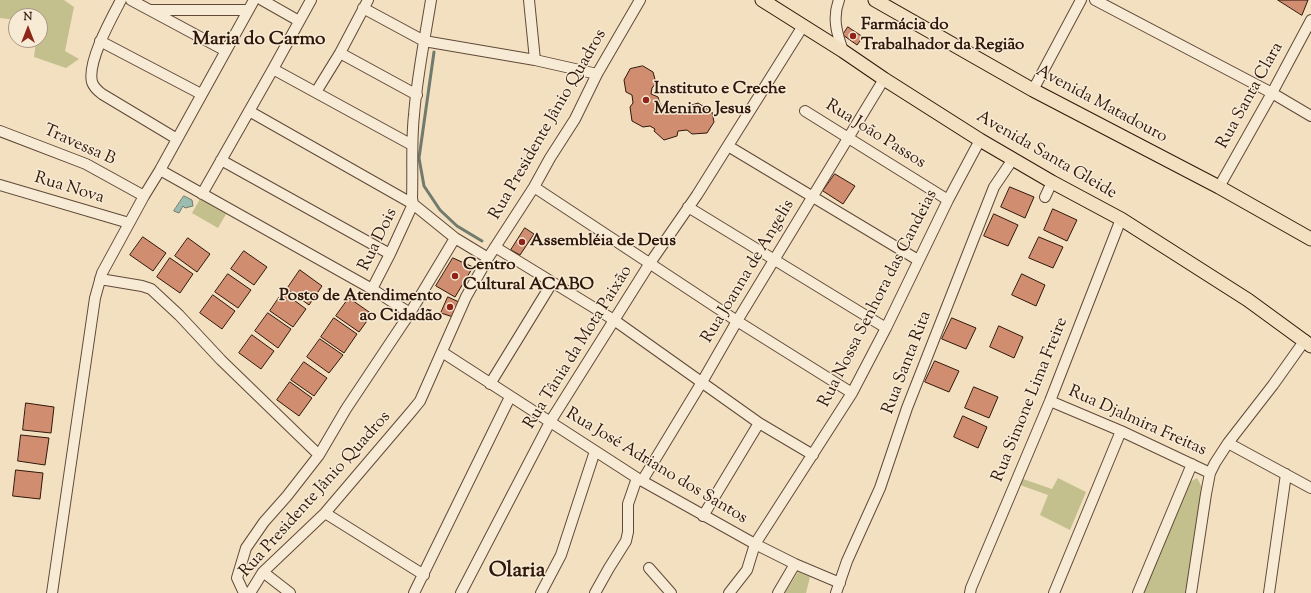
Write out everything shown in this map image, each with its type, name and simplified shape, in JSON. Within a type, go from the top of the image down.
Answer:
[{"type":"main road","name":"Avenida Santa Gleide","points":[[762,0],[980,140],[1052,182],[1121,219],[1248,300],[1308,343]]},
{"type":"main road","name":"Avenida Matadouro","points":[[875,0],[1033,90],[1219,187],[1311,239]]},
{"type":"street","points":[[120,0],[100,40],[92,68],[91,77],[94,87],[102,94],[177,139]]},
{"type":"street","points":[[131,0],[226,51]]},
{"type":"street","points":[[52,593],[93,306],[100,279],[144,196],[160,170],[254,0]]},
{"type":"street","points":[[262,0],[299,21]]},
{"type":"street","points":[[202,194],[311,0]]},
{"type":"street","points":[[414,204],[412,198],[412,145],[414,114],[431,0]]},
{"type":"street","points":[[529,0],[535,60]]},
{"type":"street","name":"Rua Presidente Jânio Quadros","points":[[250,593],[264,572],[325,513],[420,401],[466,297],[488,258],[534,187],[550,158],[575,119],[597,74],[640,0]]},
{"type":"street","points":[[839,0],[836,22],[838,37],[843,51]]},
{"type":"street","points":[[1033,90],[1082,0]]},
{"type":"street","points":[[1095,0],[1272,93],[1311,116]]},
{"type":"street","points":[[316,92],[340,53],[366,4],[424,41],[535,60],[597,74]]},
{"type":"street","points":[[151,10],[248,10]]},
{"type":"street","name":"Rua Santa Clara","points":[[1219,187],[1311,20]]},
{"type":"street","name":"Rua Tânia da Mota Paixão","points":[[461,593],[550,422],[650,263],[728,146],[804,26]]},
{"type":"street","points":[[100,40],[201,94]]},
{"type":"street","points":[[340,53],[417,95]]},
{"type":"street","points":[[273,69],[412,145]]},
{"type":"street","name":"Rua Joanna de Angelis","points":[[595,593],[626,541],[628,532],[628,504],[639,480],[702,382],[737,321],[884,79]]},
{"type":"street","points":[[250,111],[414,204],[455,238],[488,258]]},
{"type":"street","name":"Rua João Passos","points":[[805,111],[948,200]]},
{"type":"street","name":"Travessa B","points":[[0,131],[86,164],[144,196]]},
{"type":"street","name":"Rua Nossa Senhora das Candeias","points":[[729,593],[747,570],[755,544],[852,393],[886,328],[948,200],[980,140]]},
{"type":"street","points":[[728,146],[918,260]]},
{"type":"street","name":"Rua Santa Rita","points":[[840,583],[847,561],[880,488],[907,408],[994,187],[1013,159]]},
{"type":"street","points":[[221,160],[390,254]]},
{"type":"street","points":[[160,170],[372,289],[410,313]]},
{"type":"street","points":[[1045,197],[1052,182]]},
{"type":"street","name":"Rua Nova","points":[[0,185],[129,224]]},
{"type":"street","points":[[534,187],[737,321],[852,393]]},
{"type":"street","name":"Rua Dois","points":[[372,289],[414,204]]},
{"type":"street","points":[[688,207],[886,328]]},
{"type":"street","name":"Rua Simone Lima Freire","points":[[970,593],[1050,401],[1121,219]]},
{"type":"street","points":[[244,593],[237,578],[246,548],[264,522],[287,496],[319,455],[346,409],[410,313],[455,238]]},
{"type":"street","points":[[495,247],[614,320],[759,423],[813,454]]},
{"type":"street","points":[[100,279],[142,286],[153,291],[179,315],[221,360],[319,455]]},
{"type":"street","points":[[490,384],[552,283]]},
{"type":"street","points":[[1191,593],[1210,473],[1228,443],[1308,343]]},
{"type":"street","name":"Rua José Adriano dos Santos","points":[[442,352],[639,480],[755,544],[795,564],[840,583]]},
{"type":"street","points":[[414,593],[510,397]]},
{"type":"street","name":"Rua Djalmira Freitas","points":[[1050,401],[1121,431],[1210,473]]},
{"type":"street","points":[[704,516],[759,423]]},
{"type":"street","points":[[1054,593],[1121,431]]},
{"type":"street","points":[[1228,443],[1311,488]]},
{"type":"street","points":[[541,593],[561,555],[595,450]]},
{"type":"street","points":[[1138,593],[1192,464]]},
{"type":"street","points":[[1269,593],[1286,474]]},
{"type":"street","points":[[325,513],[424,575]]},
{"type":"street","points":[[778,593],[795,564]]},
{"type":"street","points":[[649,568],[671,593]]},
{"type":"street","points":[[264,572],[290,593]]},
{"type":"street","points":[[836,593],[840,583]]},
{"type":"shaded area","points":[[0,0],[64,0],[74,7],[65,51],[79,59],[66,68],[34,57],[35,48],[48,48],[48,8],[8,8],[8,19],[0,18]]},
{"type":"shaded area","points":[[184,196],[192,200],[193,206],[185,208],[183,206],[179,213],[174,211]]},
{"type":"shaded area","points":[[200,199],[226,214],[218,228],[192,213]]},
{"type":"shaded area","points":[[1058,478],[1086,492],[1070,530],[1040,515],[1048,495],[1020,485],[1023,479],[1052,489]]},
{"type":"shaded area","points":[[1197,478],[1202,487],[1185,593],[1142,593],[1188,483]]},
{"type":"shaded area","points":[[798,572],[810,577],[806,593],[785,593]]},
{"type":"building","points":[[1278,0],[1308,0],[1302,15]]},
{"type":"building","name":"Farmácia do Trabalhador da Região","points":[[848,27],[863,37],[857,45],[843,35]]},
{"type":"building","name":"Instituto e Creche Menino Jesus","points":[[643,66],[653,72],[656,83],[652,88],[651,94],[658,97],[664,110],[683,114],[689,106],[698,103],[712,112],[714,122],[707,133],[692,134],[687,130],[678,131],[677,136],[664,140],[654,131],[655,129],[650,126],[643,127],[632,121],[630,107],[633,103],[632,95],[626,92],[624,80],[630,69]]},
{"type":"building","points":[[835,174],[855,186],[843,204],[823,191]]},
{"type":"building","points":[[1010,187],[1034,197],[1025,218],[1001,207]]},
{"type":"building","points":[[1053,209],[1077,220],[1067,241],[1044,230]]},
{"type":"building","points":[[994,214],[1018,225],[1008,246],[984,236]]},
{"type":"building","name":"Assembléia de Deus","points":[[525,228],[534,234],[520,255],[511,250]]},
{"type":"building","points":[[143,237],[166,253],[153,271],[130,255]]},
{"type":"building","points":[[1039,237],[1063,247],[1053,268],[1029,258]]},
{"type":"building","points":[[188,238],[210,254],[197,272],[175,256]]},
{"type":"building","points":[[244,251],[267,267],[254,285],[231,269]]},
{"type":"building","points":[[170,258],[193,274],[180,293],[157,277]]},
{"type":"building","name":"Centro Cultural ACABO","points":[[453,258],[473,267],[455,297],[436,286]]},
{"type":"building","points":[[300,270],[322,286],[309,305],[287,289]]},
{"type":"building","points":[[228,274],[251,290],[238,308],[215,292]]},
{"type":"building","points":[[1022,274],[1045,285],[1036,306],[1012,295]]},
{"type":"building","points":[[283,292],[306,309],[293,327],[270,311]]},
{"type":"building","points":[[213,295],[235,311],[222,329],[200,313]]},
{"type":"building","name":"Posto de Atendimento ao Cidadão","points":[[448,297],[459,302],[453,317],[441,313]]},
{"type":"building","points":[[349,298],[372,314],[359,332],[336,316]]},
{"type":"building","points":[[268,313],[291,329],[278,348],[255,331]]},
{"type":"building","points":[[334,318],[357,334],[344,353],[321,337]]},
{"type":"building","points":[[952,318],[976,328],[966,349],[942,339]]},
{"type":"building","points":[[999,326],[1023,337],[1014,358],[990,347]]},
{"type":"building","points":[[252,335],[274,351],[261,369],[239,353]]},
{"type":"building","points":[[320,339],[343,355],[329,373],[307,357]]},
{"type":"building","points":[[935,361],[959,371],[949,392],[925,382]]},
{"type":"building","points":[[304,362],[327,378],[314,396],[291,380]]},
{"type":"building","points":[[290,382],[312,398],[299,416],[277,400]]},
{"type":"building","points":[[974,387],[998,397],[989,418],[965,408]]},
{"type":"building","points":[[26,403],[54,407],[51,433],[23,430]]},
{"type":"building","points":[[963,416],[987,427],[978,448],[954,437]]},
{"type":"building","points":[[21,435],[49,438],[45,465],[18,461]]},
{"type":"building","points":[[16,470],[43,473],[40,499],[13,496]]},
{"type":"waterway","points":[[434,52],[419,158],[424,186],[440,210],[457,226],[482,241]]},
{"type":"place","name":"Farmácia do Trabalhador da Região","points":[[853,36]]},
{"type":"place","name":"Instituto e Creche Menino Jesus","points":[[646,100]]},
{"type":"place","name":"Assembléia de Deus","points":[[522,242]]},
{"type":"place","name":"Centro Cultural ACABO","points":[[455,276]]},
{"type":"place","name":"Posto de Atendimento ao Cidadão","points":[[450,307]]},
{"type":"district","name":"Maria do Carmo","points":[[259,41]]},
{"type":"district","name":"Olaria","points":[[517,572]]}]
